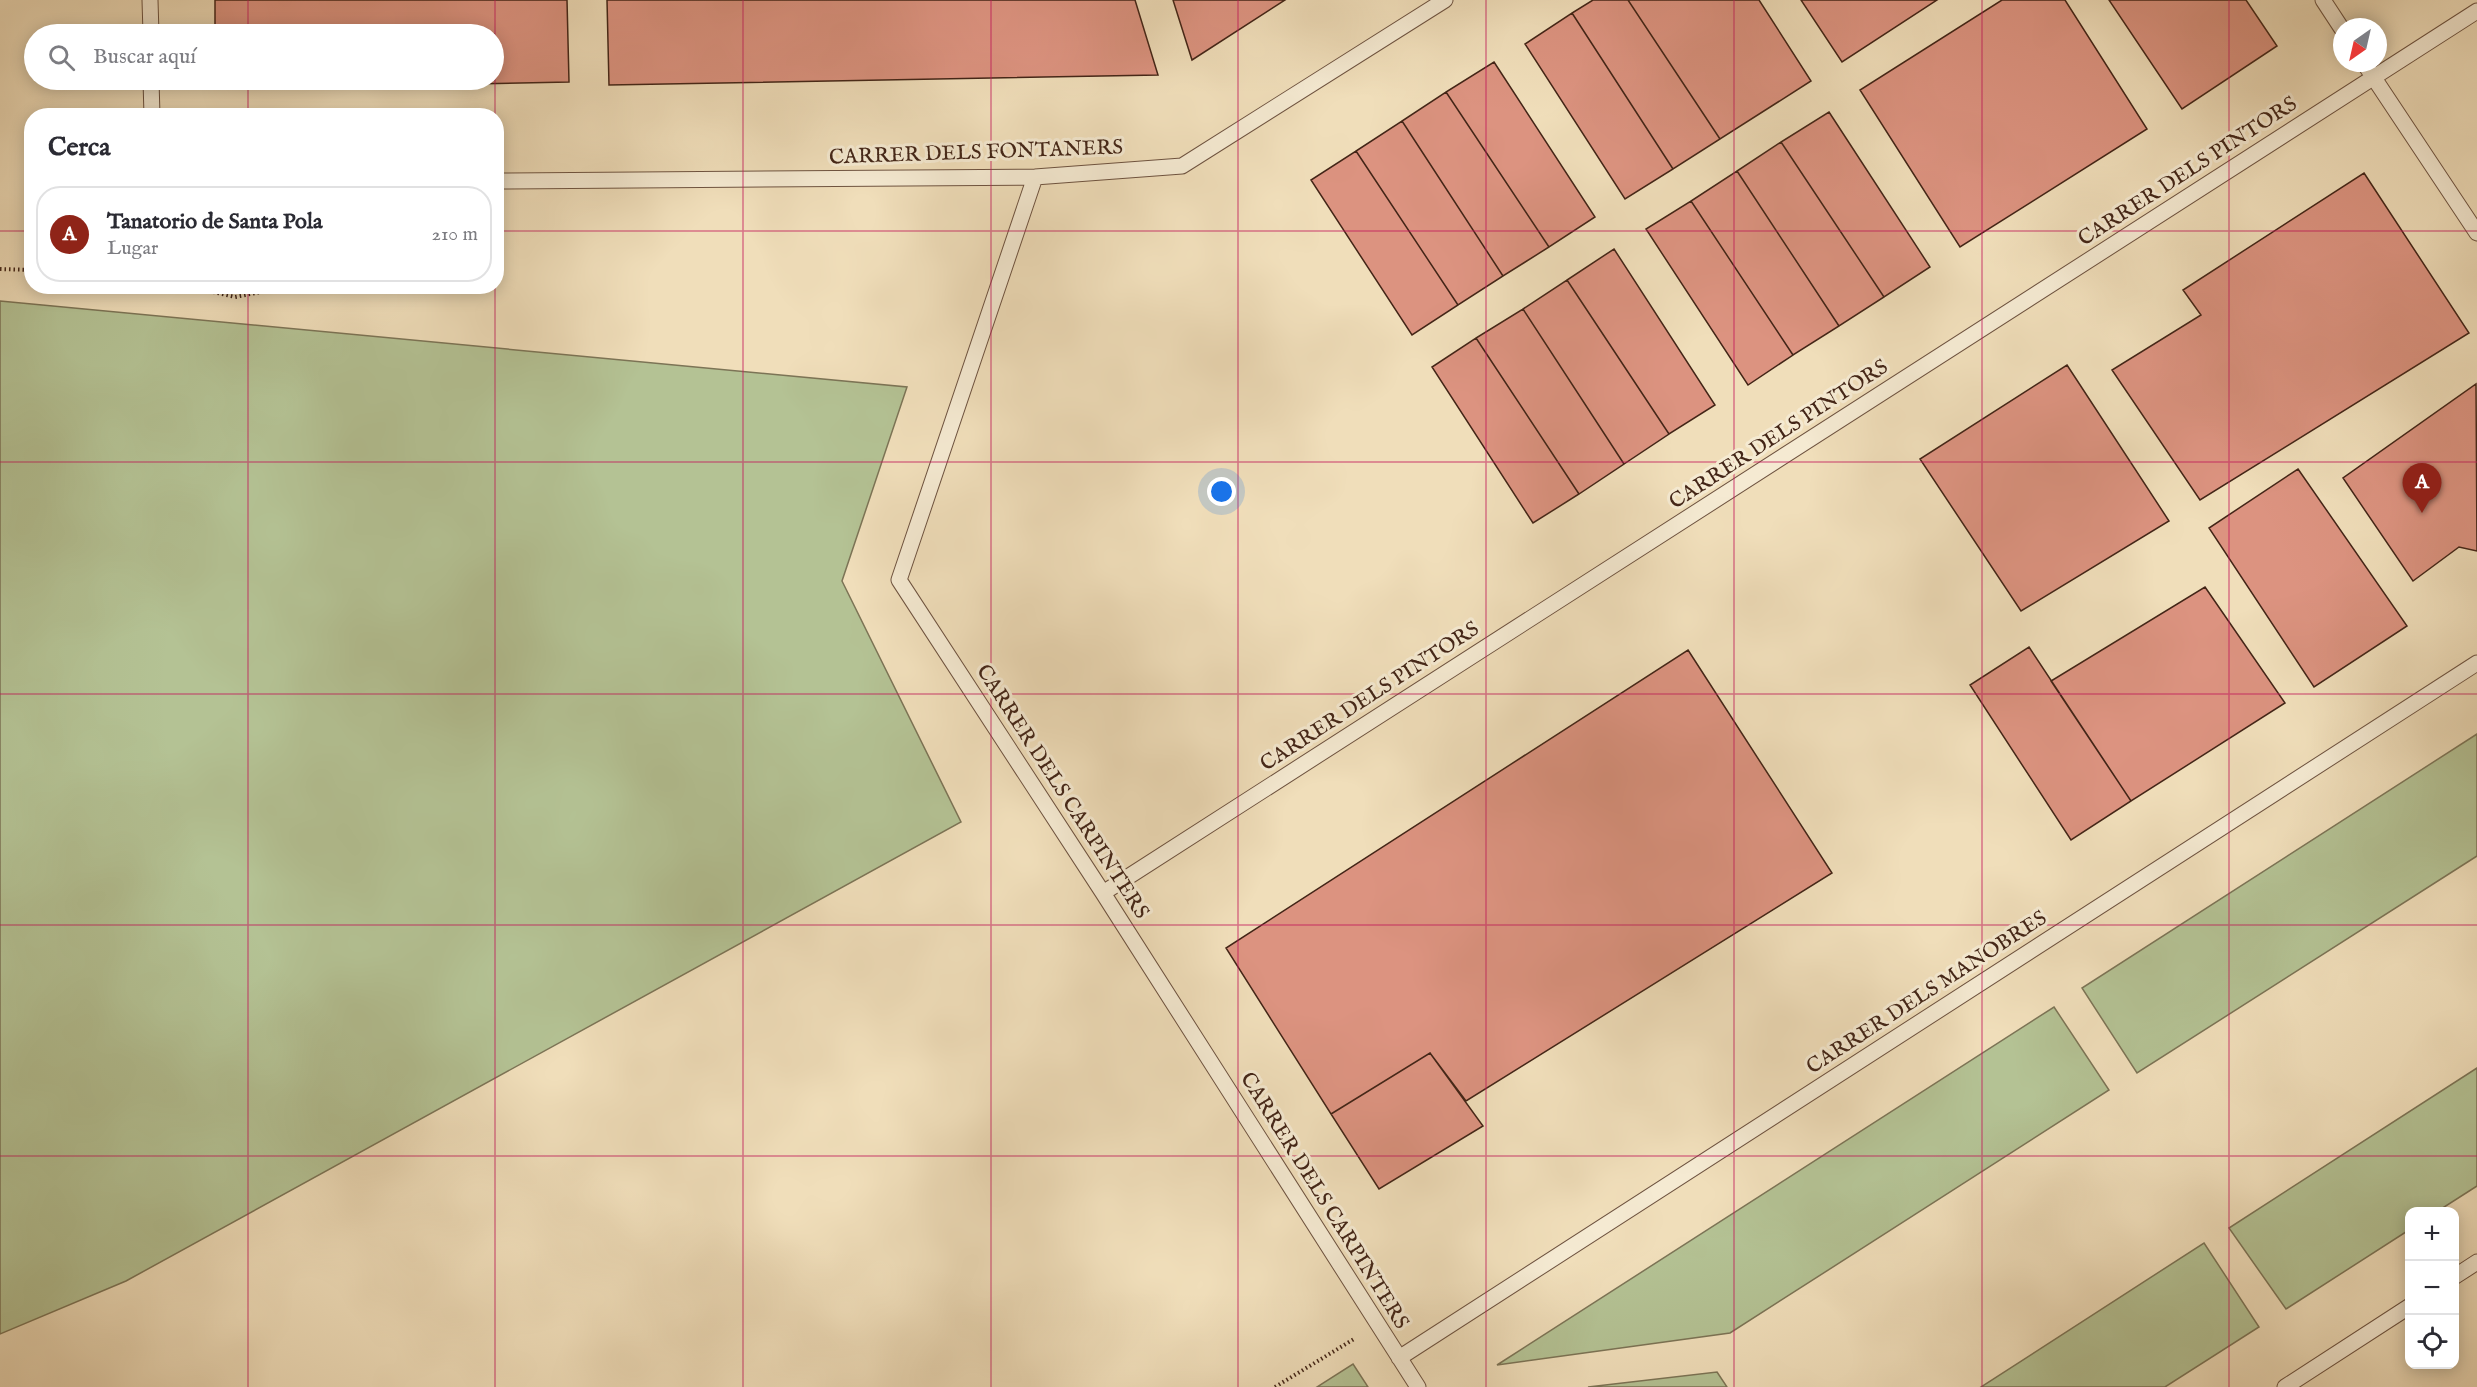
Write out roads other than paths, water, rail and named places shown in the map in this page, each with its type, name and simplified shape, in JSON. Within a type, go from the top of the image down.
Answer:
[{"type":"lane","points":[[150,0],[151,24]]},
{"type":"lane","name":"CARRER DELS FONTANERS","points":[[504,181],[1035,177],[1182,166],[1445,0]]},
{"type":"lane","points":[[2324,0],[2335,18]]},
{"type":"lane","name":"CARRER DELS PINTORS","points":[[1103,893],[2477,11]]},
{"type":"lane","points":[[2370,72],[2477,233]]},
{"type":"lane","points":[[152,90],[152,108]]},
{"type":"lane","name":"CARRER DELS CARPINTERS","points":[[1035,177],[898,580],[1103,893],[1418,1387]]},
{"type":"lane","name":"CARRER DELS MANOBRES","points":[[1399,1358],[2477,663]]},
{"type":"lane","points":[[2459,1274],[2477,1262]]},
{"type":"lane","points":[[2285,1387],[2405,1309]]},
{"type":"place","name":"Tanatorio de Santa Pola","points":[[2422,513]]}]
